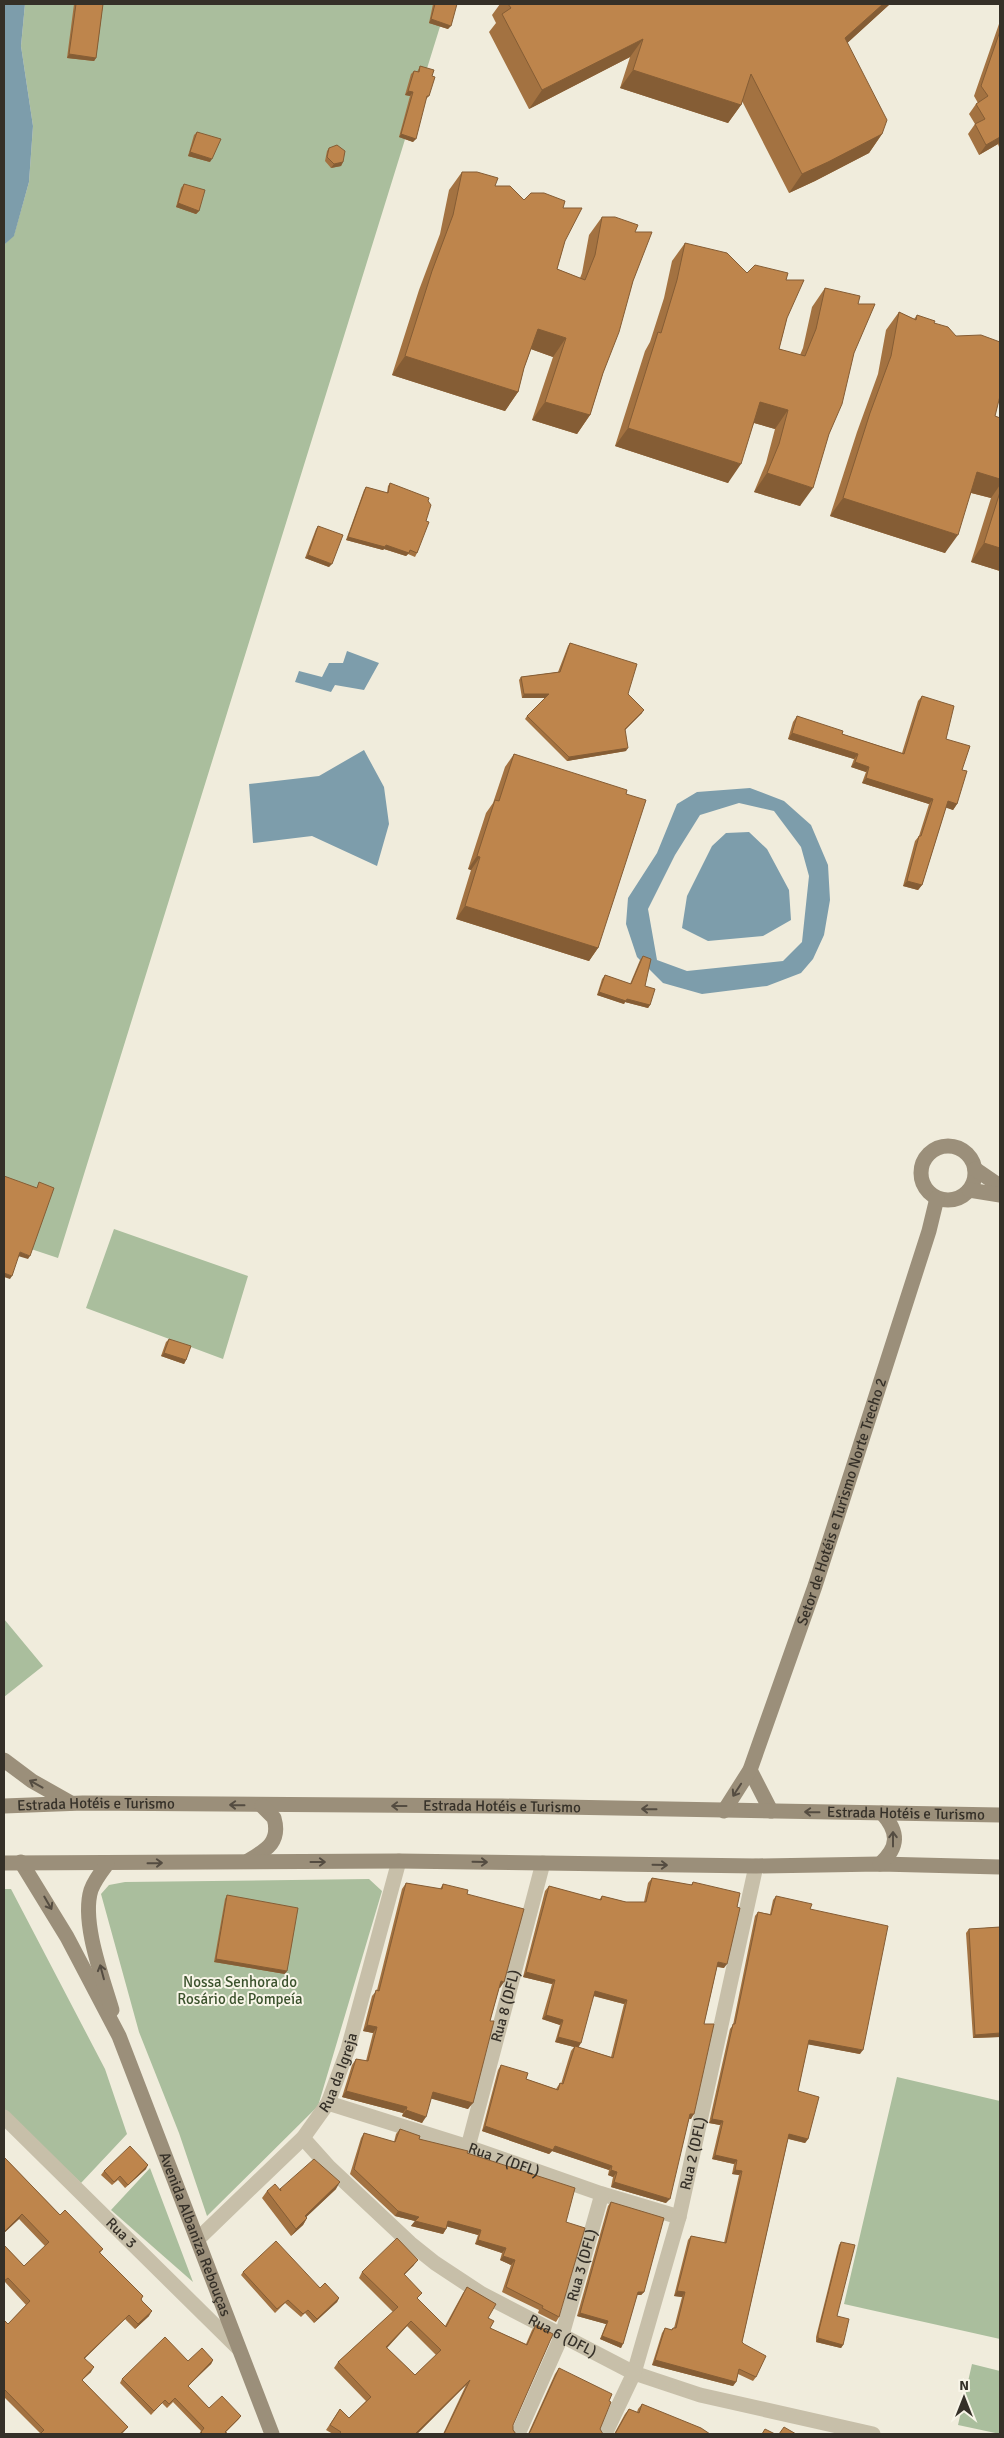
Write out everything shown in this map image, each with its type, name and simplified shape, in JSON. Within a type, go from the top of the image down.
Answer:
[{"type":"main road","points":[[943,1145],[960,1148],[972,1158],[975,1176],[969,1190],[960,1198],[944,1199],[925,1188],[921,1178],[922,1162],[930,1151],[943,1145]]},
{"type":"main road","points":[[975,1169],[1000,1186]]},
{"type":"main road","points":[[969,1190],[1000,1195]]},
{"type":"main road","name":"Setor de Hotéis e Turismo Norte Trecho 2","points":[[724,1811],[750,1770],[815,1586],[929,1231],[944,1199]]},
{"type":"main road","points":[[4,1760],[32,1782],[72,1803]]},
{"type":"main road","points":[[750,1770],[771,1812]]},
{"type":"main road","name":"Estrada Hotéis e Turismo","points":[[4,1806],[72,1803],[262,1806],[502,1806],[1000,1815]]},
{"type":"main road","points":[[246,1861],[270,1847],[275,1839],[274,1818],[262,1806]]},
{"type":"main road","points":[[880,1864],[890,1855],[894,1842],[892,1827],[882,1813]]},
{"type":"main road","points":[[4,1863],[106,1864],[246,1861],[398,1861],[756,1866],[880,1864],[1000,1867]]},
{"type":"main road","name":"Avenida Albaniza Rebouças","points":[[21,1862],[67,1937],[118,2036],[272,2434]]},
{"type":"main road","name":"Avenida Albaniza Rebouças","points":[[106,1864],[90,1892],[89,1911],[93,1940],[118,2036]]},
{"type":"street","name":"Rua da Igreja","points":[[198,2239],[303,2138],[328,2103],[348,2050],[398,1861]]},
{"type":"street","name":"Rua 8 (DFL)","points":[[468,2147],[543,1863]]},
{"type":"street","name":"Rua 2 (DFL)","points":[[605,2434],[634,2373],[679,2217],[756,1866]]},
{"type":"street","name":"Rua 7 (DFL)","points":[[328,2103],[468,2147],[602,2194],[679,2217]]},
{"type":"street","name":"Rua 3","points":[[4,2117],[238,2348]]},
{"type":"street","name":"Rua 6 (DFL)","points":[[303,2138],[329,2168],[410,2243],[435,2263],[482,2294],[634,2373],[700,2395],[873,2434]]},
{"type":"street","name":"Rua 3 (DFL)","points":[[518,2434],[562,2335],[602,2194]]},
{"type":"green space","points":[[25,4],[447,4],[58,1258],[4,1240],[4,245],[14,235],[29,182],[33,126],[21,46]]},
{"type":"green space","points":[[114,1229],[248,1276],[223,1359],[86,1308]]},
{"type":"green space","points":[[4,1619],[43,1666],[4,1697]]},
{"type":"green space","name":"Nossa Senhora do Rosário de Pompeía","points":[[369,1879],[382,1891],[318,2106],[207,2216],[179,2133],[139,2032],[101,1894],[109,1885],[125,1882]]},
{"type":"green space","points":[[4,1889],[11,1889],[105,2069],[127,2134],[81,2183],[4,2110]]},
{"type":"green space","points":[[897,2077],[1000,2101],[1000,2339],[844,2304]]},
{"type":"green space","points":[[150,2168],[193,2282],[111,2210]]},
{"type":"green space","points":[[972,2364],[1000,2371],[1000,2434],[958,2425]]},
{"type":"water","points":[[4,4],[25,4],[21,46],[33,126],[29,182],[14,236],[4,245]]},
{"type":"water","points":[[347,651],[379,663],[364,690],[335,685],[331,692],[295,682],[299,671],[322,677],[329,663],[343,663]]},
{"type":"water","points":[[364,750],[384,787],[389,824],[377,866],[312,836],[253,843],[249,784],[319,776]]},
{"type":"water","points":[[750,788],[784,801],[811,825],[828,865],[830,900],[824,935],[813,959],[801,973],[767,986],[702,994],[663,983],[637,957],[626,924],[628,898],[657,853],[677,804],[697,792]],"holes":[[[739,803],[774,811],[801,847],[809,876],[802,942],[783,961],[687,971],[657,960],[648,909],[675,855],[700,815]]]},
{"type":"water","points":[[749,832],[767,849],[789,890],[791,920],[763,936],[708,941],[682,928],[687,896],[712,846],[726,833]]},
{"type":"building","points":[[76,4],[103,4],[96,58],[69,54]]},
{"type":"building","points":[[435,4],[457,4],[451,26],[431,19]]},
{"type":"building","points":[[508,4],[883,4],[845,38],[887,120],[882,134],[802,174],[751,74],[741,105],[633,70],[643,39],[542,90],[502,14],[511,8]]},
{"type":"building","points":[[1000,31],[1000,137],[986,145],[975,124],[985,119],[976,104],[988,96],[981,86]]},
{"type":"building","points":[[420,66],[434,70],[432,76],[435,77],[429,96],[427,96],[416,139],[401,134],[413,92],[408,91],[414,71],[419,72]]},
{"type":"building","points":[[197,132],[221,139],[212,159],[190,152]]},
{"type":"building","points":[[337,145],[345,151],[343,162],[334,164],[327,157],[329,148]]},
{"type":"building","points":[[462,172],[477,172],[498,178],[495,186],[510,186],[524,200],[531,193],[544,193],[565,201],[563,208],[582,208],[565,241],[557,269],[585,280],[595,255],[602,217],[615,217],[638,225],[635,232],[652,232],[633,281],[619,332],[603,373],[590,415],[545,402],[566,338],[538,329],[524,368],[518,392],[405,356],[432,271],[453,215]]},
{"type":"building","points":[[184,184],[205,190],[199,211],[178,203]]},
{"type":"building","points":[[685,243],[727,253],[747,273],[755,265],[788,273],[786,280],[804,280],[787,318],[779,349],[805,356],[816,329],[825,288],[860,296],[858,304],[875,304],[854,353],[842,404],[829,434],[813,488],[767,473],[779,444],[788,410],[760,402],[741,464],[628,428],[658,332],[661,333],[677,280]]},
{"type":"building","points":[[899,312],[916,320],[917,315],[935,321],[934,323],[948,327],[956,336],[981,335],[1000,342],[1000,396],[995,416],[1000,418],[1000,479],[977,472],[958,535],[843,498],[870,413],[891,356]]},
{"type":"building","points":[[390,483],[429,498],[428,501],[431,505],[426,521],[429,522],[417,553],[410,550],[409,553],[386,545],[385,547],[348,537],[366,487],[388,493]]},
{"type":"building","points":[[1000,492],[1000,548],[984,543]]},
{"type":"building","points":[[318,526],[343,535],[332,564],[308,555]]},
{"type":"building","points":[[570,643],[637,664],[628,694],[644,710],[625,729],[628,748],[569,757],[527,716],[549,694],[524,694],[521,677],[560,672]]},
{"type":"building","points":[[922,696],[954,706],[946,739],[970,746],[962,770],[967,771],[957,804],[948,801],[922,885],[907,881],[919,836],[921,836],[933,799],[866,778],[869,767],[855,762],[858,754],[792,733],[797,716],[843,731],[842,734],[904,754]]},
{"type":"building","points":[[514,754],[627,790],[626,794],[646,800],[598,948],[465,906],[480,857],[477,856],[495,800],[499,801]]},
{"type":"building","points":[[643,956],[651,959],[645,986],[655,989],[650,1005],[627,999],[626,1001],[599,992],[605,975],[631,984]]},
{"type":"building","points":[[4,1176],[37,1188],[39,1182],[54,1188],[30,1256],[20,1252],[12,1276],[4,1273]]},
{"type":"building","points":[[169,1339],[191,1346],[186,1360],[164,1353]]},
{"type":"building","points":[[652,1878],[692,1885],[693,1882],[740,1893],[737,1907],[740,1908],[727,1964],[718,1962],[704,2024],[714,2024],[694,2114],[690,2114],[670,2199],[614,2182],[617,2172],[611,2170],[612,2166],[555,2146],[553,2150],[485,2126],[501,2065],[528,2073],[526,2079],[558,2090],[560,2083],[563,2084],[575,2046],[613,2058],[627,2000],[595,1991],[581,2043],[558,2037],[563,2020],[546,2015],[555,1980],[526,1972],[549,1886],[601,1900],[602,1896],[626,1902],[646,1902]]},
{"type":"building","points":[[406,1883],[442,1889],[443,1884],[468,1890],[467,1894],[524,1909],[504,1982],[501,1981],[490,2021],[494,2021],[473,2103],[433,2092],[426,2117],[406,2110],[407,2107],[346,2091],[356,2059],[368,2061],[377,2027],[367,2025],[376,1990],[379,1991]]},
{"type":"building","name":"Nossa Senhora do Rosário de Pompeía","points":[[227,1895],[298,1908],[287,1971],[216,1959]]},
{"type":"building","points":[[776,1896],[812,1904],[810,1909],[888,1926],[863,2050],[809,2040],[798,2091],[819,2097],[808,2139],[789,2134],[742,2342],[766,2356],[756,2377],[739,2369],[736,2382],[655,2360],[665,2328],[672,2330],[676,2328],[685,2292],[677,2291],[691,2236],[726,2243],[742,2171],[735,2170],[737,2160],[715,2155],[723,2121],[712,2119],[733,2024],[735,2024],[758,1912],[771,1915]]},
{"type":"building","points":[[1000,1927],[1000,2033],[975,2035],[969,1929]]},
{"type":"building","points":[[400,2129],[420,2136],[419,2139],[468,2151],[467,2153],[575,2188],[566,2222],[585,2228],[559,2317],[542,2308],[543,2306],[506,2287],[515,2260],[503,2256],[506,2248],[478,2240],[481,2230],[448,2221],[446,2229],[415,2221],[419,2217],[398,2211],[354,2169],[364,2133],[395,2142]]},
{"type":"building","points":[[130,2146],[148,2165],[128,2185],[120,2176],[114,2182],[104,2171]]},
{"type":"building","points":[[4,2157],[60,2215],[65,2210],[103,2249],[99,2252],[143,2296],[142,2301],[152,2311],[138,2324],[129,2315],[84,2358],[94,2367],[82,2380],[128,2427],[120,2434],[43,2434],[41,2433],[44,2430],[4,2389],[4,2320],[8,2324],[30,2301],[8,2278],[4,2281],[4,2245],[24,2266],[49,2242],[22,2214],[4,2232]]},
{"type":"building","points":[[314,2159],[340,2182],[305,2216],[307,2218],[296,2229],[267,2191],[275,2184],[281,2191],[280,2189]]},
{"type":"building","points":[[611,2202],[664,2218],[644,2292],[638,2292],[623,2344],[602,2336],[608,2321],[580,2313]]},
{"type":"building","points":[[397,2238],[418,2260],[404,2274],[422,2293],[417,2298],[446,2327],[467,2287],[496,2304],[488,2318],[494,2321],[490,2328],[527,2345],[536,2325],[553,2334],[513,2425],[513,2430],[516,2434],[444,2434],[470,2380],[415,2434],[342,2434],[330,2425],[340,2409],[349,2418],[371,2397],[338,2362],[398,2307],[362,2272]],"holes":[[[411,2321],[441,2350],[415,2375],[386,2347]]]},
{"type":"building","points":[[276,2241],[320,2288],[325,2283],[339,2298],[317,2319],[308,2310],[303,2314],[288,2300],[277,2309],[243,2272]]},
{"type":"building","points":[[841,2242],[855,2245],[837,2316],[849,2319],[843,2345],[818,2338]]},
{"type":"building","points":[[165,2337],[188,2361],[202,2348],[213,2360],[188,2386],[209,2408],[222,2396],[241,2416],[225,2432],[228,2434],[203,2434],[201,2432],[204,2428],[175,2398],[169,2404],[165,2400],[154,2411],[122,2379]]},
{"type":"building","points":[[559,2368],[612,2394],[609,2401],[611,2402],[600,2429],[603,2434],[528,2434]]},
{"type":"building","points":[[642,2404],[701,2428],[710,2434],[615,2434],[629,2409],[639,2413]]},
{"type":"building","points":[[784,2427],[796,2434],[779,2434]]},
{"type":"building","points":[[765,2429],[775,2434],[762,2434]]}]
